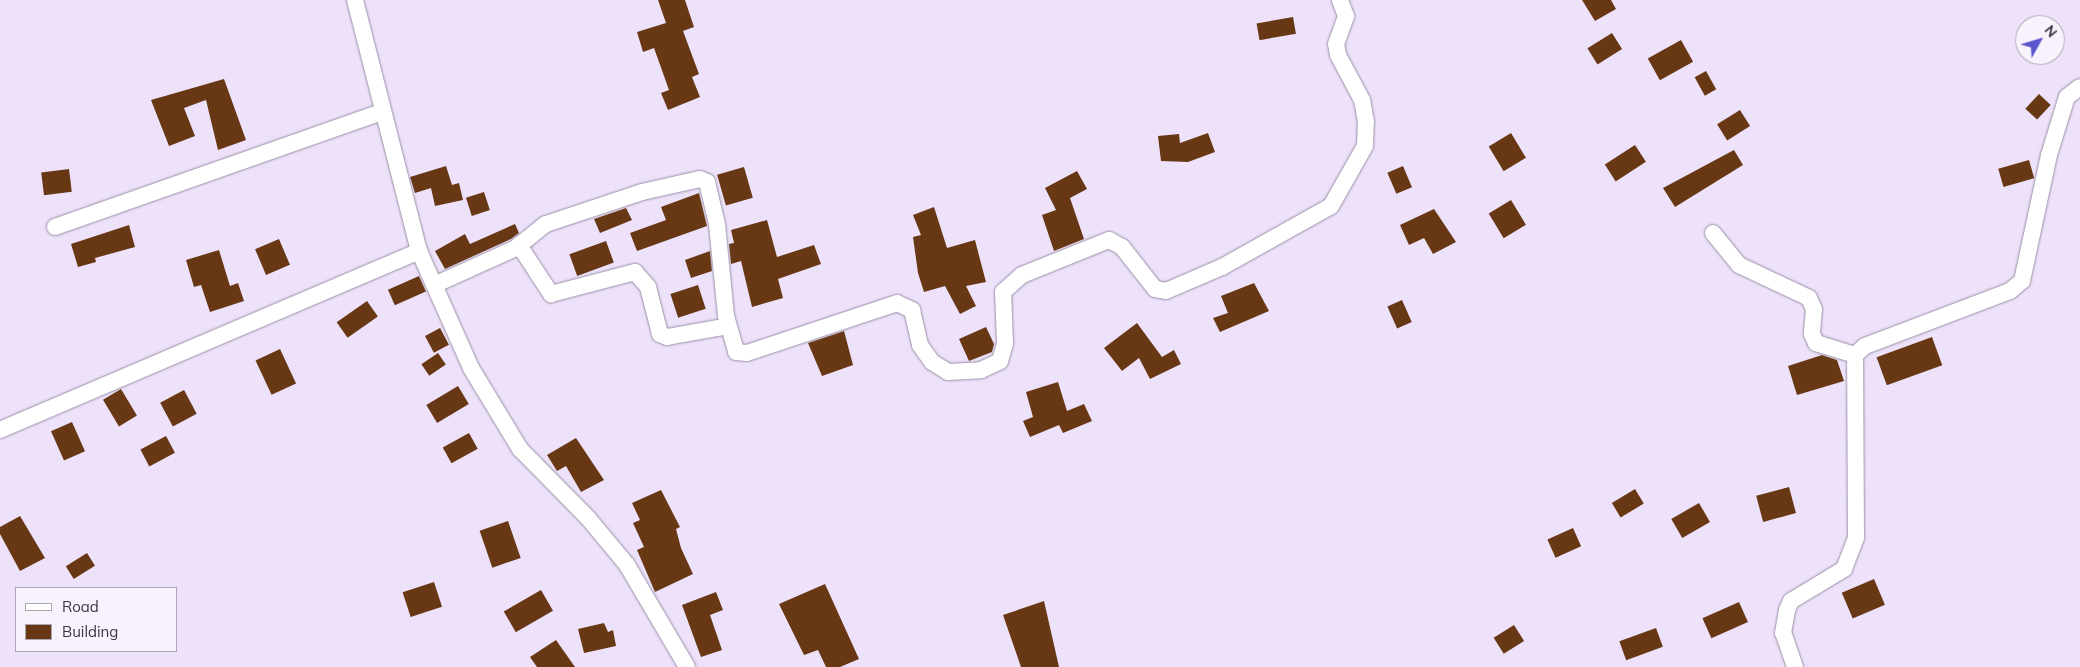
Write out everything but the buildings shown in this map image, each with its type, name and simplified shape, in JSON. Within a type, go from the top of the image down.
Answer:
[{"type":"street","points":[[355,0],[382,112],[419,251],[471,368],[505,429],[538,470],[610,543],[687,667]]},
{"type":"street","points":[[434,285],[520,245],[546,224],[642,192],[703,179],[709,189],[720,241],[728,326],[733,348],[743,354],[879,306],[906,304],[920,345],[932,362],[961,373],[1000,362],[1005,343],[1003,292],[1008,286],[1109,240],[1122,247],[1155,289],[1182,286],[1330,206],[1365,146],[1362,100],[1336,44],[1346,16],[1340,0]]},
{"type":"street","points":[[1795,667],[1783,633],[1787,610],[1791,601],[1844,569],[1856,537],[1855,355],[1865,346],[2010,291],[2022,282],[2049,155],[2067,96],[2080,87]]},
{"type":"street","points":[[55,227],[382,112]]},
{"type":"street","points":[[1713,233],[1740,265],[1808,298],[1814,309],[1812,334],[1816,343],[1855,355]]},
{"type":"street","points":[[520,245],[551,294],[635,272],[648,287],[660,334],[666,337],[728,326]]},
{"type":"street","points":[[0,430],[419,251]]}]
